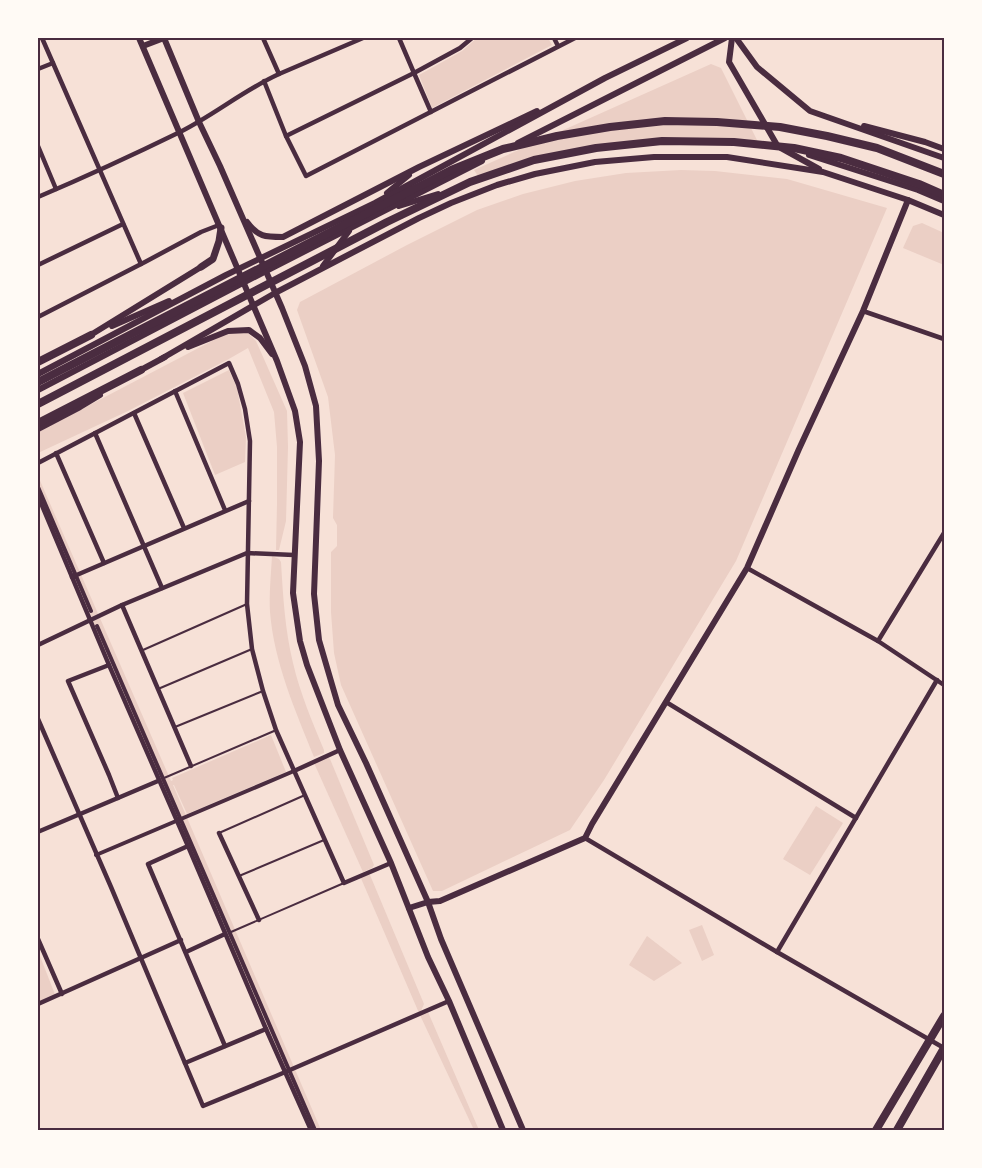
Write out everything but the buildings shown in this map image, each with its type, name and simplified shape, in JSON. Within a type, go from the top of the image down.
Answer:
[{"type":"highway","points":[[38,382],[451,170],[503,149],[557,136],[665,121],[780,127],[827,135],[877,148],[945,174]]},
{"type":"highway","points":[[38,404],[387,222],[470,182],[534,160],[597,148],[662,141],[734,142],[794,148],[841,158],[945,195]]},
{"type":"highway","points":[[38,360],[91,335]]},
{"type":"highway","points":[[38,423],[141,370]]},
{"type":"main road","points":[[201,267],[213,259],[219,242],[220,226]]},
{"type":"main road","points":[[876,1131],[945,1016]]},
{"type":"main road","points":[[897,1131],[945,1048]]},
{"type":"street","points":[[42,38],[141,264]]},
{"type":"street","points":[[140,38],[254,305],[295,411],[300,442],[293,593],[300,641],[307,665],[340,750],[391,863],[400,890],[503,1131]]},
{"type":"street","points":[[143,46],[164,38],[199,122],[261,258],[305,366],[315,406],[319,462],[314,594],[321,650],[338,705],[428,902],[441,939],[523,1131]]},
{"type":"street","points":[[263,38],[279,74]]},
{"type":"street","points":[[38,197],[181,132],[264,81],[363,38]]},
{"type":"street","points":[[399,38],[431,112]]},
{"type":"street","points":[[286,136],[414,73],[460,48],[472,38]]},
{"type":"street","points":[[554,38],[558,46]]},
{"type":"street","points":[[264,81],[286,136],[306,176],[575,38]]},
{"type":"street","points":[[241,213],[254,232],[266,237],[283,237],[419,167],[687,38]]},
{"type":"street","points":[[38,390],[266,271],[725,38]]},
{"type":"street","points":[[734,38],[757,67],[810,111],[945,158]]},
{"type":"street","points":[[734,38],[729,62],[777,145],[823,172]]},
{"type":"street","points":[[38,69],[52,63]]},
{"type":"street","points":[[38,374],[238,269],[375,203],[605,78]]},
{"type":"street","points":[[810,111],[945,149]]},
{"type":"street","points":[[382,212],[530,164],[592,152],[655,145],[777,145],[849,167],[945,201]]},
{"type":"street","points":[[38,146],[56,189]]},
{"type":"street","points":[[38,429],[80,407],[275,293],[419,218],[497,186],[535,174],[595,162],[665,157],[727,157],[823,172],[908,200],[945,215]]},
{"type":"street","points":[[375,203],[419,167]]},
{"type":"street","points":[[409,909],[428,902],[440,901],[585,838],[747,568],[863,311],[908,200]]},
{"type":"street","points":[[38,265],[123,224]]},
{"type":"street","points":[[38,317],[201,232],[220,226]]},
{"type":"street","points":[[321,269],[349,230]]},
{"type":"street","points":[[91,335],[201,267]]},
{"type":"street","points":[[91,335],[219,279]]},
{"type":"street","points":[[863,311],[945,339]]},
{"type":"street","points":[[161,359],[228,331],[249,330],[260,338],[277,361]]},
{"type":"street","points":[[38,463],[229,363],[238,384],[250,441],[247,604],[252,649],[263,691],[276,730],[344,883],[391,863]]},
{"type":"street","points":[[175,392],[225,510]]},
{"type":"street","points":[[135,413],[184,528]]},
{"type":"street","points":[[95,433],[162,588]]},
{"type":"street","points":[[56,453],[104,563]]},
{"type":"street","points":[[38,487],[90,621],[313,1131]]},
{"type":"street","points":[[38,496],[91,611]]},
{"type":"street","points":[[74,576],[249,501]]},
{"type":"street","points":[[878,642],[945,533]]},
{"type":"street","points":[[38,645],[122,605],[247,553],[294,555]]},
{"type":"street","points":[[747,568],[878,642],[945,685]]},
{"type":"street","points":[[122,605],[191,766]]},
{"type":"street","points":[[97,626],[177,821],[228,933],[266,1029],[287,1070]]},
{"type":"street","points":[[109,665],[68,681],[118,798]]},
{"type":"street","points":[[777,952],[937,680]]},
{"type":"street","points":[[666,702],[856,818]]},
{"type":"street","points":[[38,719],[203,1106],[449,1001]]},
{"type":"street","points":[[96,855],[340,750]]},
{"type":"street","points":[[38,831],[161,780]]},
{"type":"street","points":[[219,833],[259,920]]},
{"type":"street","points":[[585,838],[945,1048]]},
{"type":"street","points":[[188,846],[148,864],[225,1046]]},
{"type":"street","points":[[186,952],[228,933]]},
{"type":"street","points":[[38,939],[62,994]]},
{"type":"street","points":[[38,1005],[181,940]]},
{"type":"street","points":[[185,1063],[266,1029]]},
{"type":"lane","points":[[142,650],[247,604]]},
{"type":"lane","points":[[158,689],[252,649]]},
{"type":"lane","points":[[175,727],[263,691]]},
{"type":"lane","points":[[161,780],[276,730]]},
{"type":"lane","points":[[219,833],[304,795]]},
{"type":"lane","points":[[238,876],[324,840]]},
{"type":"lane","points":[[228,933],[344,883]]},
{"type":"shaded area","points":[[477,38],[548,38],[552,45],[432,108],[419,75],[462,51]]},
{"type":"shaded area","points":[[711,64],[721,68],[759,144],[589,146],[478,176],[474,170]]},
{"type":"shaded area","points":[[715,171],[787,179],[887,208],[736,561],[604,780],[570,830],[442,891],[433,891],[341,685],[334,653],[331,612],[331,552],[337,546],[337,525],[333,518],[335,455],[328,397],[297,310],[300,302],[477,210],[523,194],[575,181],[626,173]]},
{"type":"shaded area","points":[[922,223],[944,233],[944,265],[903,248],[913,226]]},
{"type":"shaded area","points":[[231,331],[248,333],[256,341],[287,411],[286,521],[279,550],[276,550],[277,447],[274,412],[248,348],[128,411],[38,453],[38,432]]},
{"type":"shaded area","points":[[229,370],[237,388],[246,437],[245,462],[215,475],[183,393]]},
{"type":"shaded area","points":[[38,476],[171,781],[172,778],[271,735],[286,772],[187,814],[173,785],[321,1130],[312,1130],[38,495]]},
{"type":"shaded area","points":[[272,556],[281,562],[286,626],[296,674],[324,750],[324,753],[314,757],[286,686],[272,631],[270,591]]},
{"type":"shaded area","points":[[327,757],[330,759],[374,865],[363,872],[314,763]]},
{"type":"shaded area","points":[[816,806],[843,823],[810,875],[783,859]]},
{"type":"shaded area","points":[[370,875],[424,1004],[420,1013],[428,1012],[479,1130],[474,1130],[419,1013],[360,876]]},
{"type":"shaded area","points":[[702,925],[714,955],[702,961],[689,930]]},
{"type":"shaded area","points":[[647,936],[682,963],[654,981],[629,965]]},
{"type":"shaded area","points":[[38,951],[56,997],[38,1004]]}]
